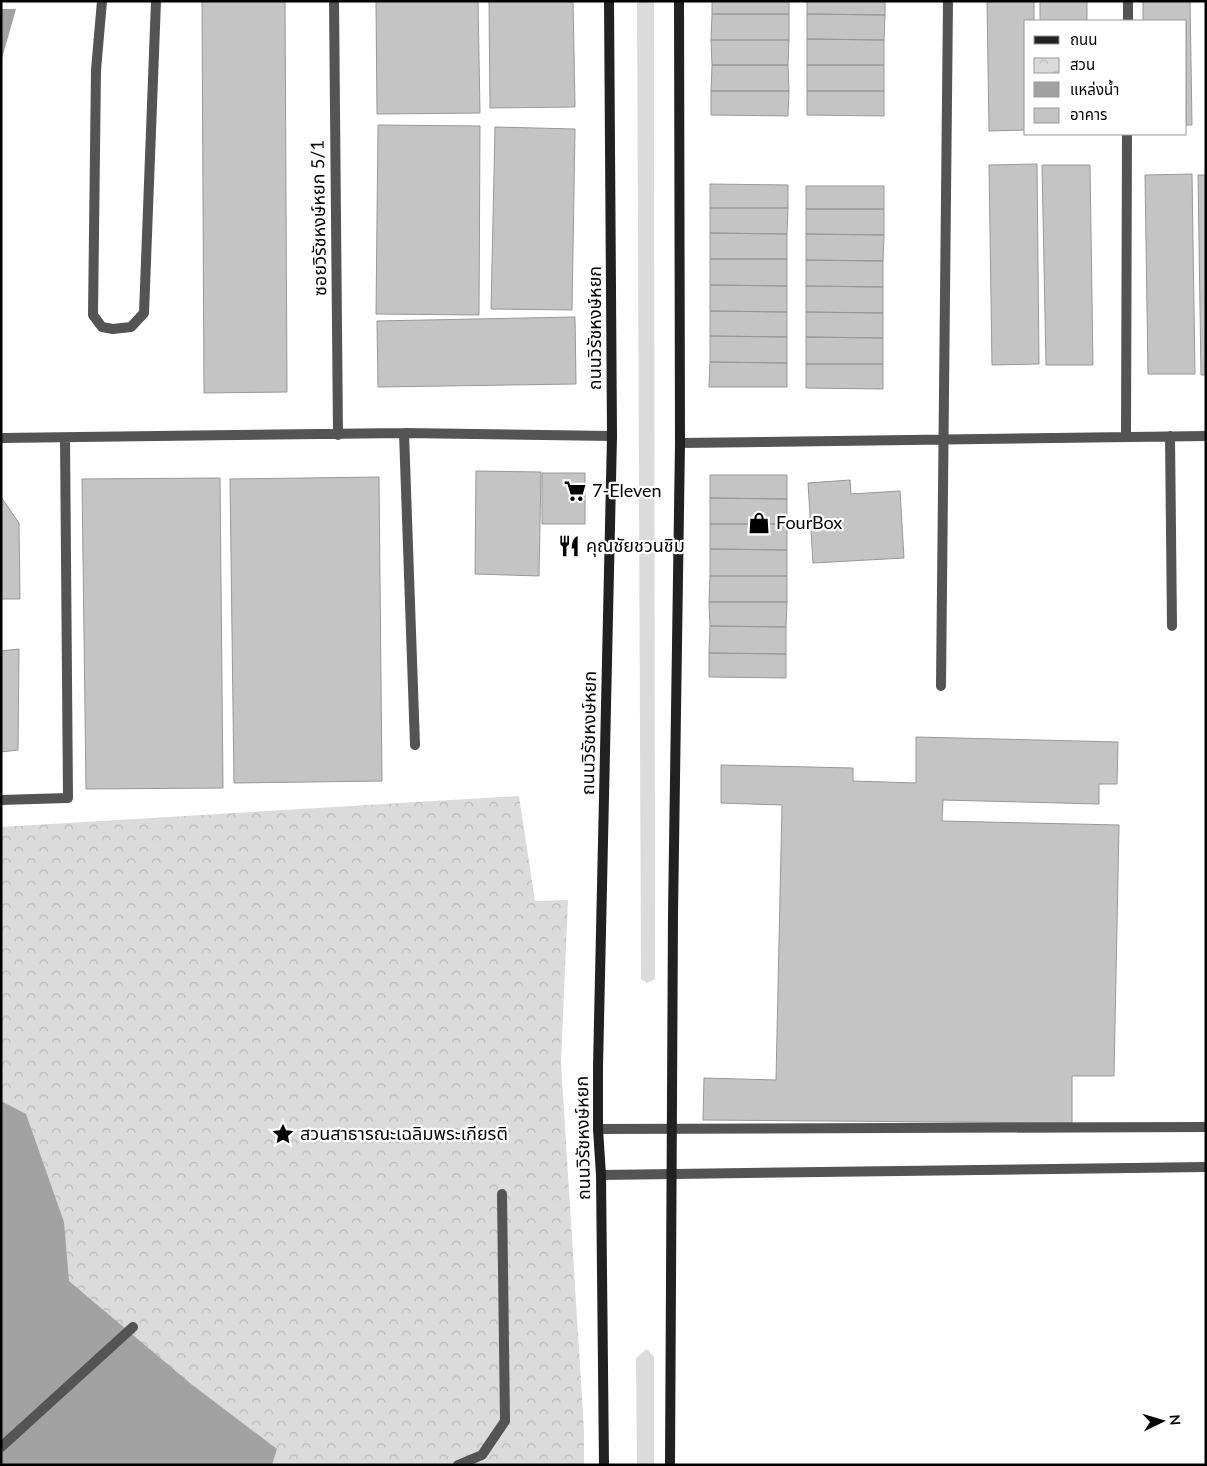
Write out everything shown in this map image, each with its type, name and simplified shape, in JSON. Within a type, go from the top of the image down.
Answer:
[{"type":"main road","name":"ถนนวิรัชหงษ์หยก","points":[[604,1465],[598,1067],[612,436],[608,1]]},
{"type":"main road","points":[[670,1465],[673,905],[680,443],[679,1]]},
{"type":"street","points":[[102,1],[96,70],[93,315],[102,327],[112,330],[132,327],[144,313],[156,1]]},
{"type":"street","name":"ซอยวิรัชหงษ์หยก 5/1","points":[[334,1],[338,435]]},
{"type":"street","points":[[941,686],[948,1]]},
{"type":"street","points":[[1128,1],[1128,20]]},
{"type":"street","points":[[1126,436],[1127,135]]},
{"type":"street","points":[[404,433],[415,745]]},
{"type":"street","points":[[1,438],[404,433],[612,436]]},
{"type":"street","points":[[1170,436],[1172,626]]},
{"type":"street","points":[[680,443],[1206,436]]},
{"type":"street","points":[[1,800],[68,798],[65,438]]},
{"type":"street","points":[[598,1129],[1206,1127]]},
{"type":"street","points":[[601,1175],[1206,1168]]},
{"type":"street","points":[[458,1465],[482,1455],[505,1421],[502,1194]]},
{"type":"street","points":[[1,1447],[133,1326]]},
{"type":"green space","points":[[637,1],[654,1],[655,979],[647,983],[641,979]]},
{"type":"green space","name":"สวนสาธารณะเฉลิมพระเกียรติ","points":[[519,796],[535,901],[568,900],[561,1063],[584,1430],[584,1465],[1,1465],[1,827]]},
{"type":"green space","points":[[647,1349],[654,1357],[654,1465],[637,1465],[636,1358]]},
{"type":"water","points":[[1,9],[16,9],[1,62]]},
{"type":"water","points":[[1,1101],[26,1114],[64,1222],[69,1281],[191,1384],[277,1449],[272,1465],[1,1465]]},
{"type":"building","points":[[202,1],[285,1],[287,392],[204,393]]},
{"type":"building","points":[[376,1],[478,1],[480,113],[377,114]]},
{"type":"building","points":[[489,1],[573,1],[575,107],[490,108]]},
{"type":"building","points":[[712,1],[789,1],[789,14],[712,14]]},
{"type":"building","points":[[807,1],[885,1],[885,15],[807,14]]},
{"type":"building","points":[[987,1],[1034,1],[1034,20],[1024,20],[1024,130],[989,131]]},
{"type":"building","points":[[1040,1],[1087,1],[1087,20],[1040,20]]},
{"type":"building","points":[[1143,1],[1190,1],[1192,125],[1187,125],[1187,20],[1143,20]]},
{"type":"building","points":[[712,14],[789,14],[789,40],[711,40]]},
{"type":"building","points":[[807,14],[885,15],[884,40],[807,39]]},
{"type":"building","points":[[807,39],[884,40],[884,65],[807,65]]},
{"type":"building","points":[[711,40],[789,40],[788,65],[712,65]]},
{"type":"building","points":[[712,65],[788,65],[789,91],[711,91]]},
{"type":"building","points":[[807,65],[884,65],[884,91],[807,91]]},
{"type":"building","points":[[711,91],[789,91],[788,116],[711,115]]},
{"type":"building","points":[[807,91],[884,91],[884,116],[807,115]]},
{"type":"building","points":[[378,125],[480,126],[479,315],[376,314]]},
{"type":"building","points":[[495,127],[575,129],[572,310],[491,309]]},
{"type":"building","points":[[1037,164],[1039,364],[992,365],[989,165]]},
{"type":"building","points":[[1042,165],[1090,165],[1093,365],[1046,365]]},
{"type":"building","points":[[1192,174],[1195,374],[1148,374],[1145,175]]},
{"type":"building","points":[[1198,175],[1206,175],[1206,375],[1201,375]]},
{"type":"building","points":[[710,184],[788,185],[788,208],[710,208]]},
{"type":"building","points":[[806,186],[884,186],[884,209],[806,209]]},
{"type":"building","points":[[710,208],[788,208],[787,234],[710,233]]},
{"type":"building","points":[[806,209],[884,209],[884,235],[806,234]]},
{"type":"building","points":[[710,233],[787,234],[787,259],[710,259]]},
{"type":"building","points":[[806,234],[884,235],[883,261],[806,260]]},
{"type":"building","points":[[710,259],[787,259],[787,286],[710,285]]},
{"type":"building","points":[[806,260],[883,261],[883,287],[806,286]]},
{"type":"building","points":[[710,285],[787,286],[787,312],[710,311]]},
{"type":"building","points":[[806,286],[883,287],[883,313],[806,312]]},
{"type":"building","points":[[710,311],[787,312],[787,337],[710,336]]},
{"type":"building","points":[[806,312],[883,313],[883,338],[806,337]]},
{"type":"building","points":[[575,317],[576,384],[378,387],[377,321]]},
{"type":"building","points":[[710,336],[787,337],[787,363],[710,362]]},
{"type":"building","points":[[806,337],[883,338],[883,364],[806,364]]},
{"type":"building","points":[[710,362],[787,363],[787,387],[709,387]]},
{"type":"building","points":[[806,364],[883,364],[883,389],[806,388]]},
{"type":"building","points":[[476,471],[541,472],[539,576],[475,574]]},
{"type":"building","points":[[542,473],[585,473],[585,524],[542,524]]},
{"type":"building","points":[[710,475],[787,475],[787,499],[710,498]]},
{"type":"building","points":[[379,477],[382,781],[234,783],[230,479]]},
{"type":"building","points":[[220,478],[223,788],[86,789],[82,479]]},
{"type":"building","points":[[850,480],[851,494],[900,491],[904,558],[813,563],[808,483]]},
{"type":"building","points":[[1,497],[19,523],[20,599],[1,599]]},
{"type":"building","points":[[710,498],[787,499],[787,524],[710,524]]},
{"type":"building","points":[[710,524],[787,524],[787,550],[710,549]]},
{"type":"building","points":[[710,549],[787,550],[787,576],[710,576]]},
{"type":"building","points":[[710,576],[787,576],[787,602],[709,602]]},
{"type":"building","points":[[709,602],[787,602],[786,627],[710,626]]},
{"type":"building","points":[[710,626],[786,627],[786,654],[709,653]]},
{"type":"building","points":[[19,649],[18,750],[1,752],[1,651]]},
{"type":"building","points":[[709,653],[786,654],[786,678],[709,677]]},
{"type":"building","points":[[916,737],[1118,742],[1117,784],[1099,784],[1099,804],[943,800],[942,821],[1119,825],[1114,1076],[1072,1076],[1072,1123],[703,1120],[704,1078],[776,1080],[782,805],[721,803],[721,765],[853,768],[853,781],[916,783]]},
{"type":"place","name":"7-Eleven","points":[[575,491]]},
{"type":"place","name":"FourBox","points":[[759,523]]},
{"type":"place","name":"คุณชัยชวนชิม","points":[[569,546]]},
{"type":"place","name":"สวนสาธารณะเฉลิมพระเกียรติ","points":[[283,1134]]}]
